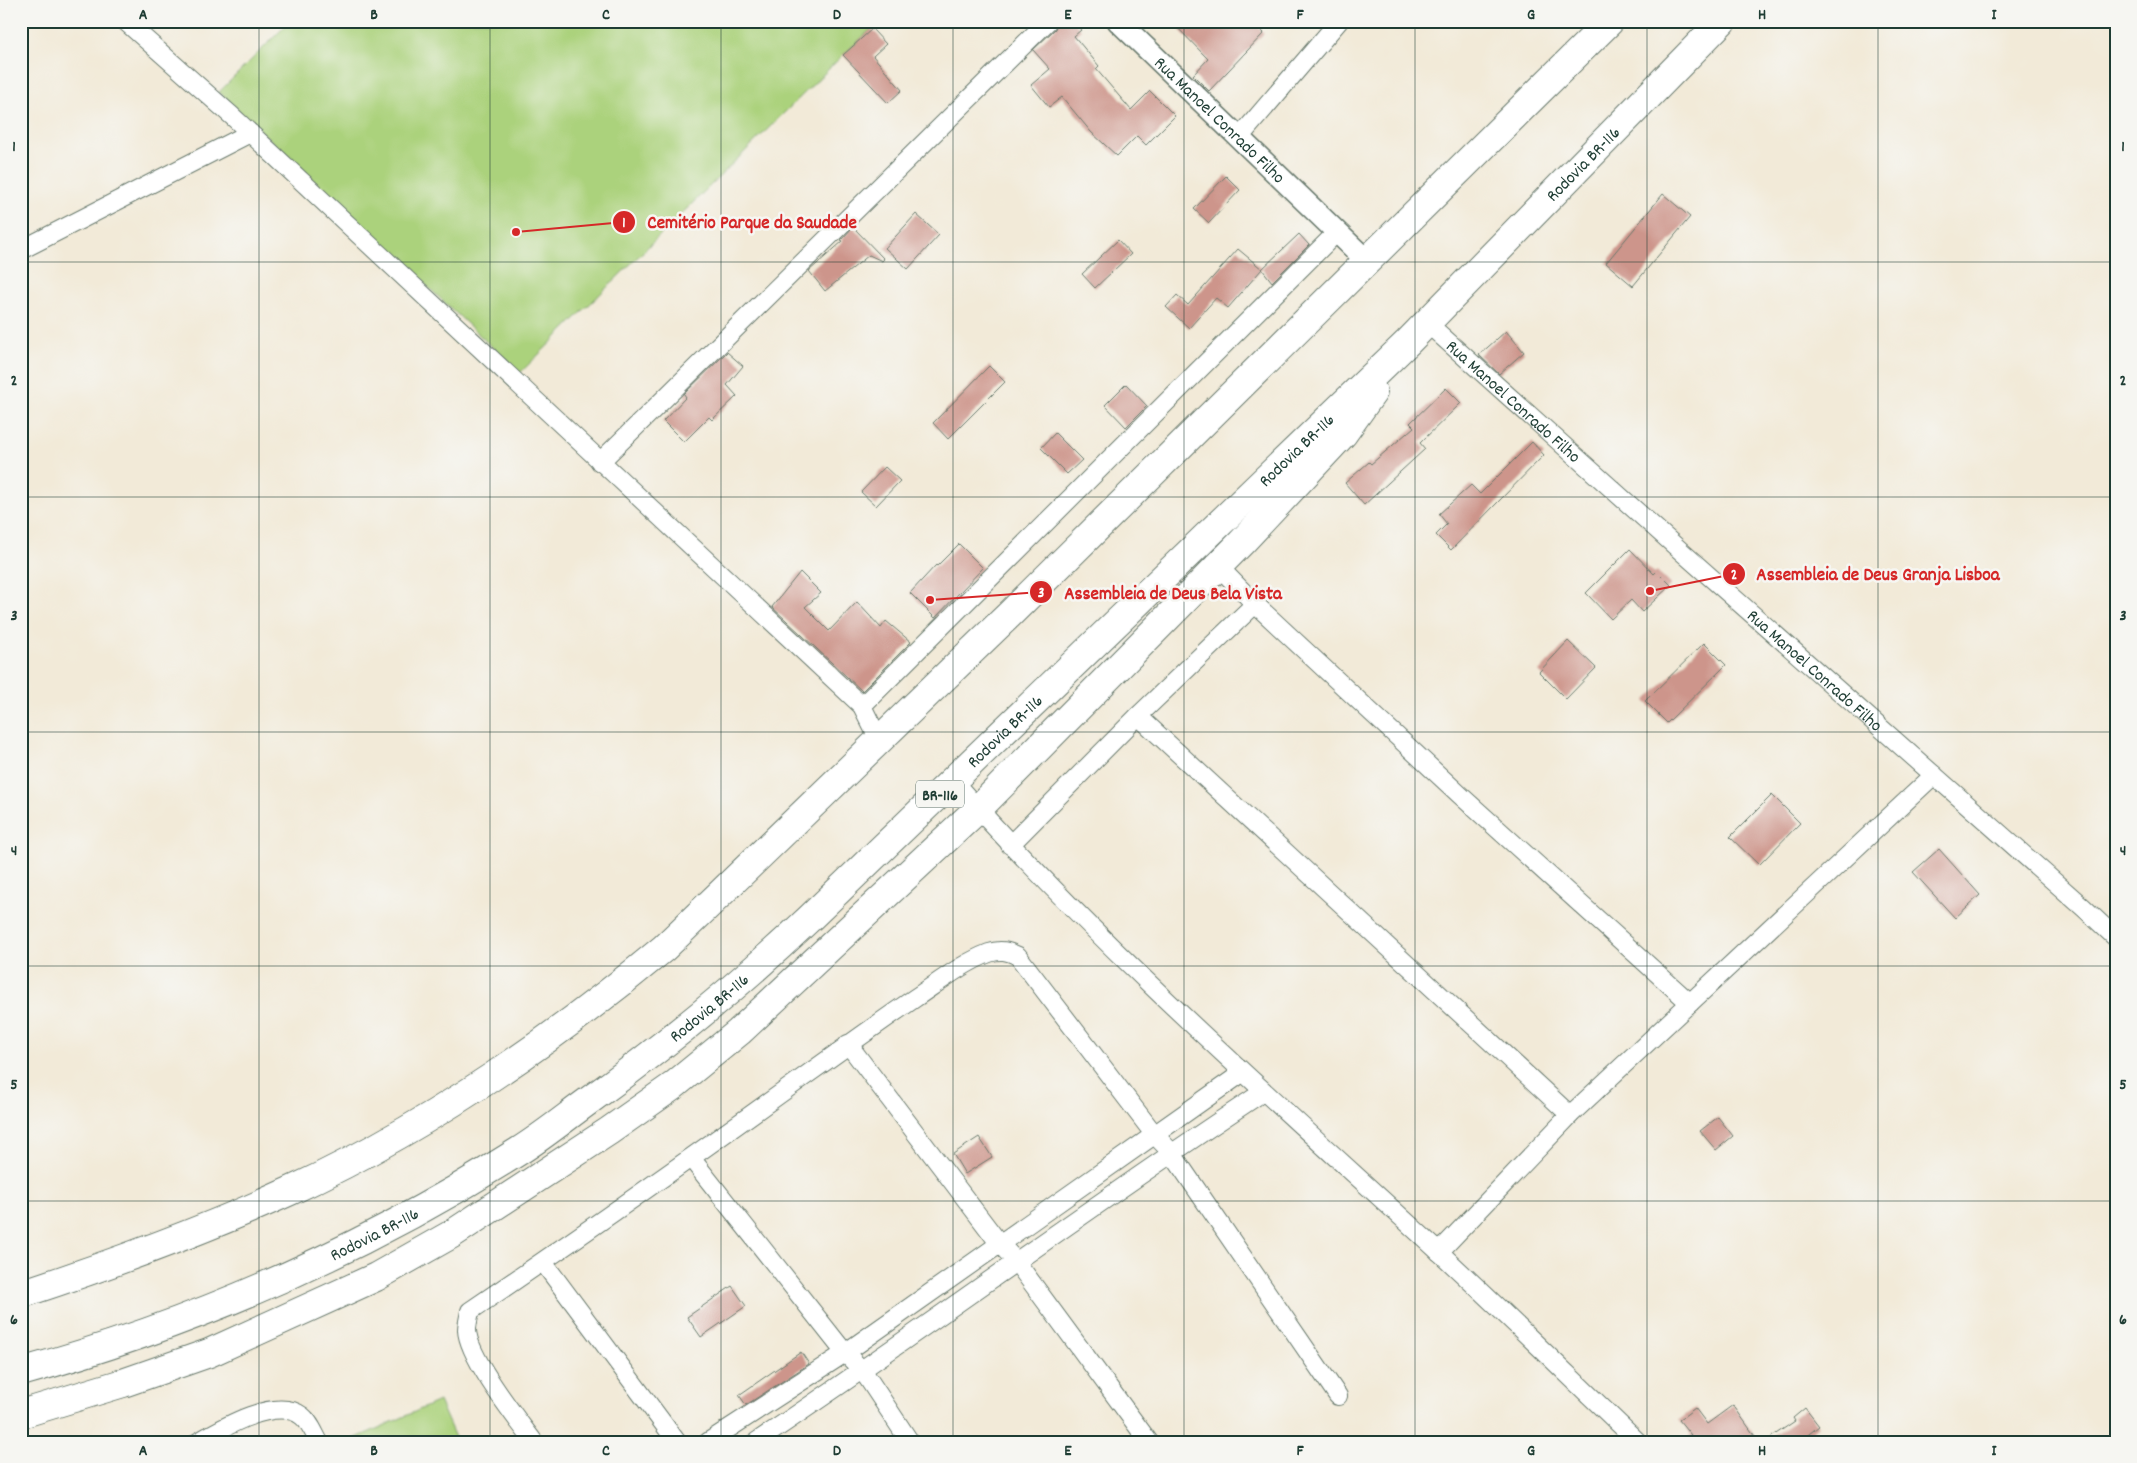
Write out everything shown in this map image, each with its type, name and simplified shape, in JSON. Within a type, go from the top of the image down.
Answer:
[{"type":"highway","points":[[21,1294],[187,1235],[290,1191],[402,1131],[473,1088],[615,988],[664,948],[1010,614],[1610,21]]},
{"type":"highway","name":"Rodovia BR-116","points":[[21,1372],[92,1353],[170,1326],[327,1258],[427,1206],[521,1150],[621,1078],[730,991],[793,935],[1408,342],[1722,21]]},
{"type":"highway","points":[[21,1414],[123,1383],[209,1353],[376,1277],[452,1234],[609,1131],[673,1086],[739,1032],[978,809],[1218,566],[1343,434],[1408,342]]},
{"type":"street","points":[[125,21],[250,132],[862,706],[879,740]]},
{"type":"street","points":[[600,462],[1048,21]]},
{"type":"street","name":"Rua Manoel Conrado Filho","points":[[1118,21],[1366,261]]},
{"type":"street","points":[[1239,138],[1339,21]]},
{"type":"street","points":[[21,250],[250,132]]},
{"type":"street","points":[[862,706],[1336,233]]},
{"type":"street","name":"Rua Manoel Conrado Filho","points":[[1426,322],[2116,938]]},
{"type":"street","points":[[1218,566],[1255,604],[1690,1003]]},
{"type":"street","points":[[1010,845],[1138,716],[1255,604]]},
{"type":"street","points":[[1138,716],[1570,1115]]},
{"type":"street","points":[[1439,1252],[1570,1115],[1934,775]]},
{"type":"street","points":[[953,781],[1010,845],[1242,1073],[1439,1252],[1638,1442]]},
{"type":"street","points":[[534,1442],[495,1388],[471,1345],[467,1331],[470,1311],[692,1158],[848,1044],[961,968],[991,953],[1009,951],[1018,956],[1154,1134],[1171,1152],[1338,1396]]},
{"type":"street","points":[[848,1044],[999,1243],[1015,1260],[1150,1442]]},
{"type":"street","points":[[708,1442],[845,1353],[1242,1073]]},
{"type":"street","points":[[756,1442],[863,1371],[1015,1260],[1171,1152],[1263,1092]]},
{"type":"street","points":[[692,1158],[845,1353],[863,1371],[910,1442]]},
{"type":"street","points":[[543,1262],[677,1442]]},
{"type":"street","points":[[198,1442],[249,1417],[283,1409],[302,1416],[310,1424],[319,1442]]},
{"type":"green space","points":[[290,21],[880,21],[843,55],[520,373],[219,92]]},
{"type":"green space","points":[[439,1401],[457,1442],[356,1442],[354,1439]]},
{"type":"building","points":[[1058,21],[1073,21],[1081,30],[1074,36],[1099,66],[1096,69],[1131,110],[1150,91],[1175,116],[1146,145],[1137,136],[1117,156],[1091,132],[1062,97],[1049,107],[1031,85],[1050,69],[1033,50],[1055,29]]},
{"type":"building","points":[[1171,21],[1252,21],[1264,33],[1209,91],[1193,75],[1208,59]]},
{"type":"building","points":[[872,29],[886,44],[873,56],[902,90],[888,103],[843,55]]},
{"type":"building","points":[[1226,176],[1240,190],[1209,223],[1194,209]]},
{"type":"building","points":[[1663,194],[1690,217],[1633,286],[1606,263]]},
{"type":"building","points":[[916,214],[939,235],[908,269],[885,248]]},
{"type":"building","points":[[853,227],[884,259],[882,261],[869,255],[825,291],[809,271],[843,241],[841,240]]},
{"type":"building","points":[[1299,234],[1309,245],[1272,282],[1262,269]]},
{"type":"building","points":[[1118,240],[1131,254],[1095,288],[1082,274]]},
{"type":"building","points":[[1238,249],[1262,269],[1228,308],[1216,298],[1189,328],[1166,307],[1177,295],[1188,305]]},
{"type":"building","points":[[1506,331],[1524,352],[1499,374],[1479,355]]},
{"type":"building","points":[[727,352],[743,366],[727,385],[737,396],[712,420],[709,417],[684,442],[663,421],[686,397],[684,394]]},
{"type":"building","points":[[989,366],[1005,382],[948,439],[933,423]]},
{"type":"building","points":[[1126,384],[1147,406],[1126,427],[1105,405]]},
{"type":"building","points":[[1446,388],[1461,403],[1420,443],[1425,449],[1364,505],[1345,483],[1369,462],[1371,464],[1414,427],[1410,423]]},
{"type":"building","points":[[1055,433],[1082,460],[1067,474],[1041,448]]},
{"type":"building","points":[[1532,442],[1544,455],[1451,550],[1436,535],[1447,524],[1439,514],[1471,485],[1480,494]]},
{"type":"building","points":[[885,467],[900,481],[876,506],[861,492]]},
{"type":"building","points":[[959,544],[983,568],[935,618],[910,593]]},
{"type":"building","points":[[1630,549],[1654,574],[1657,571],[1671,585],[1642,612],[1631,600],[1611,619],[1586,593]]},
{"type":"building","points":[[800,572],[821,593],[805,607],[829,631],[857,602],[881,628],[886,621],[911,642],[862,691],[772,607]]},
{"type":"building","points":[[1568,641],[1596,668],[1566,699],[1539,672]]},
{"type":"building","points":[[1704,643],[1726,665],[1667,723],[1645,701]]},
{"type":"building","points":[[1772,795],[1800,823],[1759,865],[1730,837]]},
{"type":"building","points":[[1939,849],[1980,895],[1955,918],[1913,872]]},
{"type":"building","points":[[1718,1117],[1733,1136],[1716,1150],[1700,1131]]},
{"type":"building","points":[[979,1137],[992,1157],[965,1174],[953,1154]]},
{"type":"building","points":[[732,1286],[746,1306],[701,1337],[687,1317]]},
{"type":"building","points":[[801,1352],[809,1364],[746,1405],[739,1395]]},
{"type":"building","points":[[1733,1405],[1759,1442],[1681,1442],[1691,1435],[1679,1420],[1695,1408],[1707,1424]]},
{"type":"building","points":[[1805,1408],[1819,1426],[1799,1442],[1764,1442],[1795,1421],[1793,1418]]},
{"type":"place","name":"Cemitério Parque da Saudade","points":[[516,232]]},
{"type":"place","name":"Assembleia de Deus Granja Lisboa","points":[[1650,591]]},
{"type":"place","name":"Assembleia de Deus Bela Vista","points":[[930,600]]}]
